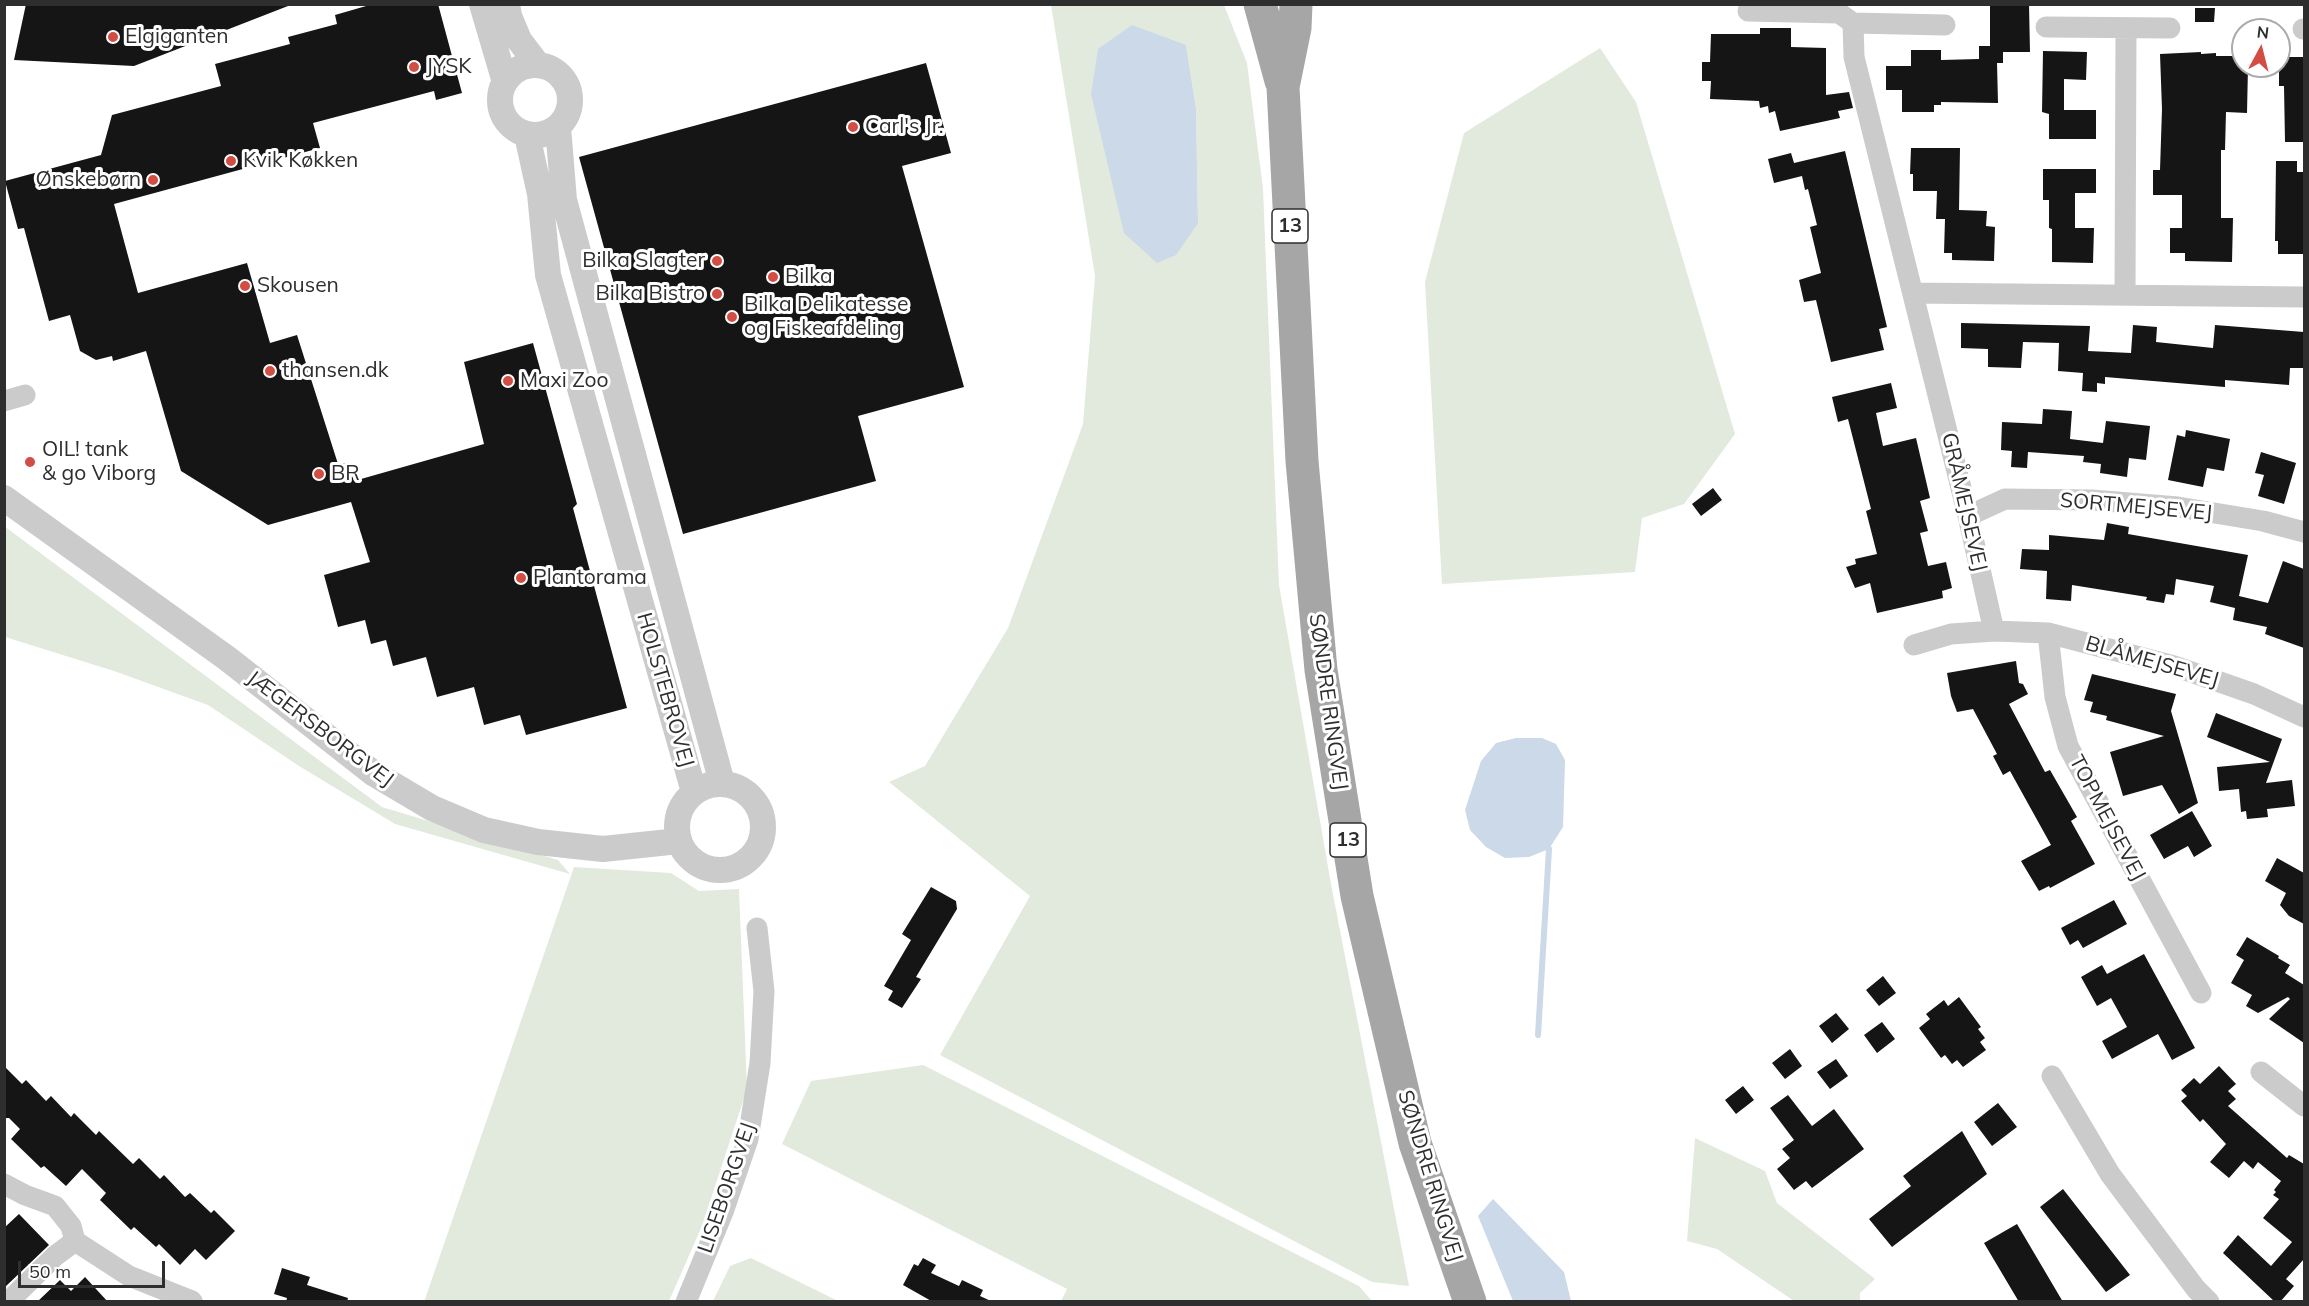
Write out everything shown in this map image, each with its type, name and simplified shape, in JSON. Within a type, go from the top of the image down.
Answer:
[{"type":"main road","name":"SØNDRE RINGVEJ","points":[[1260,4],[1283,87],[1302,462],[1321,670],[1357,896],[1415,1143],[1470,1302]]},
{"type":"main road","name":"SØNDRE RINGVEJ","points":[[1283,87],[1295,28],[1296,4]]},
{"type":"street","points":[[482,4],[505,82]]},
{"type":"street","points":[[507,4],[509,16],[519,40],[538,65],[556,72],[568,88],[570,109],[565,119],[558,127],[538,136],[527,135],[508,123],[502,114],[500,103],[505,82],[519,69],[538,65]]},
{"type":"street","points":[[1748,11],[1839,13],[1853,23],[1945,25]]},
{"type":"street","name":"GRÅMEJSEVEJ","points":[[1853,23],[1854,57],[1968,516],[1994,631]]},
{"type":"street","points":[[2046,27],[2170,28]]},
{"type":"street","points":[[2125,296],[2126,28]]},
{"type":"street","name":"HOLSTEBROVEJ","points":[[558,127],[564,200],[722,783]]},
{"type":"street","name":"HOLSTEBROVEJ","points":[[527,135],[540,194],[548,274],[694,792]]},
{"type":"street","points":[[1913,293],[2304,297]]},
{"type":"street","points":[[4,401],[25,395]]},
{"type":"street","name":"JÆGERSBORGVEJ","points":[[4,498],[228,659],[373,773],[432,808],[484,830],[538,842],[603,849],[679,841]]},
{"type":"street","name":"SORTMEJSEVEJ","points":[[1968,516],[2005,499],[2092,500],[2178,507],[2263,521],[2304,532]]},
{"type":"street","points":[[1914,645],[1951,634],[1994,631]]},
{"type":"street","name":"BLÅMEJSEVEJ","points":[[1994,631],[2048,633],[2174,666],[2254,694],[2304,717]]},
{"type":"street","name":"TOPMEJSEVEJ","points":[[2048,633],[2055,697],[2068,746],[2201,993]]},
{"type":"street","points":[[722,783],[734,785],[753,798],[764,823],[763,836],[750,859],[738,867],[724,870],[710,869],[697,863],[686,854],[679,841],[677,828],[678,814],[684,802],[694,792],[722,783]]},
{"type":"street","name":"LISEBORGVEJ","points":[[686,1302],[723,1212],[748,1139],[760,1064],[764,991],[757,928]]},
{"type":"street","points":[[2261,1072],[2304,1106]]},
{"type":"street","points":[[2052,1076],[2109,1174],[2196,1289],[2209,1302]]},
{"type":"street","points":[[4,1184],[55,1206],[70,1226],[75,1241],[129,1276],[192,1301]]},
{"type":"street","points":[[8,1302],[55,1256],[75,1241]]},
{"type":"shaded area","points":[[1051,5],[1224,5],[1247,63],[1263,189],[1279,585],[1331,884],[1409,1286],[1372,1282],[940,1055],[1030,896],[889,782],[925,766],[1008,628],[1083,424],[1095,276]],"holes":[[[1186,45],[1196,108],[1198,223]]]},
{"type":"shaded area","points":[[1600,48],[1636,102],[1735,434],[1684,504],[1642,518],[1635,572],[1442,584],[1425,282],[1464,133]]},
{"type":"shaded area","points":[[4,526],[382,807],[558,860],[570,874],[395,824],[299,766],[208,705],[114,671],[5,637]]},
{"type":"shaded area","points":[[574,867],[671,873],[699,891],[739,889],[747,1089],[702,1226],[669,1301],[424,1302]]},
{"type":"shaded area","points":[[923,1065],[1359,1286],[1372,1301],[1061,1301],[1067,1289],[782,1144],[811,1081]]},
{"type":"shaded area","points":[[1695,1138],[1765,1171],[1777,1203],[1875,1279],[1860,1293],[1860,1301],[1794,1301],[1717,1249],[1687,1241]]},
{"type":"shaded area","points":[[751,1258],[838,1301],[713,1301],[730,1266]]},
{"type":"water","points":[[1132,25],[1186,45],[1196,108],[1198,223],[1176,255],[1157,263],[1124,233],[1091,94],[1098,49]]},
{"type":"water","points":[[1516,738],[1542,738],[1556,744],[1565,760],[1563,827],[1549,849],[1529,857],[1505,858],[1486,847],[1470,830],[1465,810],[1481,761],[1496,743]]},
{"type":"water","points":[[1493,1199],[1564,1272],[1571,1301],[1513,1301],[1478,1216]]},
{"type":"building","name":"Elgiganten","points":[[26,4],[288,4],[288,6],[134,66],[14,60]]},
{"type":"building","points":[[373,4],[438,4],[462,93],[436,100],[434,91],[313,123],[320,148],[114,204],[138,293],[247,263],[270,343],[297,335],[338,464],[348,463],[354,481],[484,444],[464,362],[533,343],[577,504],[573,508],[627,708],[526,735],[520,715],[484,725],[474,687],[437,697],[426,657],[393,666],[386,640],[371,644],[365,620],[338,627],[324,575],[370,562],[351,502],[268,525],[181,471],[146,351],[113,361],[112,356],[96,360],[80,351],[70,315],[49,321],[24,228],[18,229],[5,181],[101,155],[112,115],[221,86],[215,64],[290,44],[288,37],[337,24],[335,15]]},
{"type":"building","points":[[1990,4],[2029,4],[2030,52],[2003,52],[2003,63],[1997,63],[1998,103],[1941,102],[1941,105],[1934,105],[1934,112],[1902,112],[1902,90],[1886,90],[1886,66],[1911,66],[1911,50],[1941,50],[1941,60],[1979,59],[1979,46],[1990,46]]},
{"type":"building","points":[[2195,8],[2215,8],[2214,22],[2195,22]]},
{"type":"building","points":[[1760,28],[1791,28],[1791,47],[1826,48],[1826,95],[1849,92],[1853,108],[1838,111],[1840,118],[1780,131],[1775,111],[1769,113],[1768,106],[1760,108],[1759,101],[1710,99],[1711,81],[1702,81],[1702,62],[1710,62],[1711,34],[1760,34]]},
{"type":"building","points":[[2043,51],[2087,52],[2086,80],[2064,79],[2064,110],[2096,110],[2096,139],[2049,139],[2049,114],[2042,112]]},
{"type":"building","points":[[2201,52],[2201,54],[2216,53],[2216,56],[2231,56],[2231,78],[2248,78],[2247,113],[2226,112],[2225,150],[2221,150],[2221,218],[2233,218],[2232,262],[2185,261],[2185,253],[2170,253],[2170,228],[2182,228],[2182,195],[2153,195],[2153,170],[2160,170],[2162,109],[2160,54]]},
{"type":"building","points":[[2291,57],[2304,57],[2304,142],[2285,142],[2284,86],[2279,86],[2279,78],[2291,78]]},
{"type":"building","name":"Bilka","points":[[926,63],[951,153],[902,166],[964,387],[858,416],[876,481],[683,534],[579,157]]},
{"type":"building","points":[[1911,148],[1960,148],[1959,210],[1987,211],[1986,226],[1995,227],[1994,261],[1952,260],[1952,253],[1944,253],[1945,219],[1936,219],[1937,191],[1913,191],[1913,174],[1910,174]]},
{"type":"building","points":[[1845,151],[1887,327],[1879,329],[1884,350],[1831,362],[1816,300],[1804,302],[1799,280],[1821,273],[1810,227],[1817,225],[1808,189],[1805,190],[1802,176],[1774,183],[1768,159],[1791,153],[1794,163]]},
{"type":"building","points":[[2276,161],[2297,161],[2297,172],[2304,172],[2304,254],[2278,254],[2278,241],[2275,241]]},
{"type":"building","points":[[2043,169],[2096,169],[2096,193],[2075,193],[2075,228],[2094,228],[2093,263],[2052,262],[2052,229],[2049,228],[2049,200],[2043,200]]},
{"type":"building","points":[[1961,323],[2090,326],[2088,351],[2131,353],[2133,325],[2157,327],[2156,342],[2213,348],[2215,325],[2304,332],[2304,368],[2290,368],[2289,385],[2225,380],[2225,387],[2105,377],[2105,384],[2097,383],[2097,392],[2082,391],[2083,373],[2058,371],[2059,343],[2023,342],[2021,368],[1988,367],[1988,349],[1961,348]]},
{"type":"building","points":[[1891,383],[1897,408],[1876,413],[1883,446],[1916,438],[1930,498],[1920,501],[1928,531],[1920,533],[1928,566],[1946,562],[1952,588],[1942,591],[1943,598],[1877,613],[1870,583],[1855,588],[1846,567],[1856,564],[1855,559],[1877,554],[1866,511],[1871,509],[1848,419],[1838,422],[1832,397]]},
{"type":"building","points":[[2043,409],[2072,411],[2070,439],[2103,443],[2106,421],[2150,426],[2146,460],[2129,458],[2127,477],[2100,473],[2101,464],[2083,462],[2084,456],[2028,452],[2027,468],[2011,467],[2012,451],[2001,450],[2002,422],[2042,424]]},
{"type":"building","points":[[2186,430],[2230,439],[2224,471],[2207,468],[2203,487],[2168,480],[2177,435],[2185,437]]},
{"type":"building","points":[[2261,452],[2296,463],[2284,504],[2258,496],[2264,475],[2255,473]]},
{"type":"building","points":[[1713,488],[1722,500],[1701,516],[1692,504]]},
{"type":"building","points":[[2107,523],[2129,527],[2128,534],[2248,555],[2239,596],[2268,603],[2283,561],[2304,569],[2304,648],[2265,634],[2267,627],[2233,620],[2235,608],[2210,602],[2214,586],[2176,579],[2174,595],[2166,594],[2164,603],[2146,600],[2147,597],[2072,585],[2071,601],[2046,599],[2047,571],[2020,569],[2022,549],[2049,550],[2049,535],[2104,540]]},
{"type":"building","points":[[2016,661],[2019,683],[2023,684],[2028,694],[2009,704],[2045,772],[2050,770],[2077,817],[2071,821],[2095,864],[2050,888],[2049,886],[2039,891],[2021,861],[2051,845],[2010,771],[2003,775],[1993,756],[1997,754],[1973,709],[1957,712],[1951,696],[1947,673]]},
{"type":"building","points":[[2092,674],[2176,694],[2171,711],[2198,803],[2179,814],[2162,785],[2123,796],[2110,752],[2164,736],[2106,720],[2107,716],[2090,712],[2093,702],[2084,700]]},
{"type":"building","points":[[2216,713],[2282,739],[2266,783],[2292,780],[2295,806],[2267,809],[2268,817],[2247,819],[2246,811],[2241,812],[2239,789],[2219,791],[2217,767],[2270,762],[2207,737]]},
{"type":"building","points":[[2192,811],[2212,846],[2194,857],[2188,846],[2164,859],[2150,835]]},
{"type":"building","points":[[2277,858],[2304,873],[2304,924],[2289,916],[2280,905],[2286,893],[2265,881]]},
{"type":"building","points":[[931,887],[956,901],[957,909],[916,977],[921,979],[902,1008],[888,1000],[893,991],[884,986],[911,940],[902,934]]},
{"type":"building","points":[[2114,900],[2127,924],[2083,948],[2078,940],[2070,945],[2061,928]]},
{"type":"building","points":[[2247,937],[2290,965],[2285,973],[2304,985],[2304,1043],[2269,1019],[2290,999],[2288,997],[2258,1013],[2246,1006],[2252,995],[2231,983],[2244,960],[2236,955]]},
{"type":"building","points":[[2144,954],[2195,1048],[2172,1060],[2158,1034],[2112,1059],[2102,1041],[2127,1027],[2111,998],[2097,1006],[2081,977],[2102,965],[2107,974]]},
{"type":"building","points":[[1883,976],[1896,993],[1879,1006],[1866,990]]},
{"type":"building","points":[[1959,997],[1981,1027],[1978,1029],[1985,1038],[1980,1042],[1986,1050],[1963,1067],[1957,1060],[1952,1064],[1945,1055],[1941,1058],[1919,1028],[1930,1019],[1926,1014],[1944,1000],[1948,1006]]},
{"type":"building","points":[[1836,1013],[1849,1029],[1832,1043],[1819,1026]]},
{"type":"building","points":[[1882,1022],[1895,1039],[1877,1053],[1864,1035]]},
{"type":"building","points":[[1790,1049],[1802,1066],[1785,1079],[1772,1063]]},
{"type":"building","points":[[1836,1059],[1848,1076],[1830,1089],[1817,1072]]},
{"type":"building","points":[[4,1066],[22,1084],[26,1080],[46,1101],[51,1096],[71,1117],[74,1113],[96,1135],[99,1131],[133,1164],[139,1158],[160,1179],[164,1175],[185,1197],[190,1193],[211,1213],[214,1210],[235,1231],[206,1260],[195,1249],[180,1265],[159,1244],[156,1247],[134,1227],[131,1230],[100,1200],[106,1193],[82,1169],[66,1186],[44,1166],[41,1168],[11,1139],[20,1129],[9,1118],[4,1118]]},
{"type":"building","points":[[2219,1066],[2236,1084],[2228,1091],[2236,1099],[2228,1106],[2287,1158],[2289,1155],[2304,1164],[2304,1259],[2286,1279],[2294,1286],[2280,1302],[2275,1302],[2223,1253],[2238,1235],[2271,1266],[2292,1242],[2263,1218],[2279,1199],[2273,1195],[2281,1181],[2258,1162],[2253,1169],[2244,1161],[2229,1178],[2210,1162],[2226,1144],[2203,1119],[2200,1122],[2181,1101],[2187,1096],[2181,1090],[2194,1078],[2200,1084]]},
{"type":"building","points":[[1743,1086],[1754,1100],[1736,1114],[1725,1100]]},
{"type":"building","points":[[1788,1095],[1812,1126],[1834,1109],[1864,1149],[1812,1188],[1806,1181],[1794,1190],[1777,1169],[1790,1158],[1782,1149],[1794,1140],[1770,1108]]},
{"type":"building","points":[[1998,1103],[2017,1127],[1992,1146],[1974,1122]]},
{"type":"building","points":[[1962,1131],[1987,1174],[1892,1247],[1869,1219],[1911,1186],[1903,1176]]},
{"type":"building","points":[[2063,1189],[2130,1275],[2106,1292],[2040,1207]]},
{"type":"building","points":[[19,1214],[49,1245],[4,1288],[4,1228]]},
{"type":"building","points":[[2017,1224],[2063,1302],[2019,1302],[1984,1243]]},
{"type":"building","points":[[923,1258],[936,1265],[931,1273],[959,1286],[962,1280],[983,1290],[980,1296],[993,1302],[933,1302],[903,1285],[914,1264],[918,1266]]},
{"type":"building","points":[[282,1268],[310,1277],[307,1285],[348,1298],[347,1302],[286,1302],[287,1298],[274,1294]]},
{"type":"building","points":[[85,1277],[108,1302],[37,1302],[60,1280],[71,1291]]},
{"type":"waterway","points":[[1538,1035],[1549,849]]},
{"type":"place","name":"Elgiganten","points":[[113,37]]},
{"type":"place","name":"JYSK","points":[[414,67]]},
{"type":"place","name":"Carl's Jr.","points":[[853,127]]},
{"type":"place","name":"Kvik Køkken","points":[[231,161]]},
{"type":"place","name":"Ønskebørn","points":[[153,180]]},
{"type":"place","name":"Bilka Slagter","points":[[717,261]]},
{"type":"place","name":"Bilka","points":[[773,277]]},
{"type":"place","name":"Skousen","points":[[245,286]]},
{"type":"place","name":"Bilka Bistro","points":[[717,294]]},
{"type":"place","name":"Bilka Delikatesse og Fiskeafdeling","points":[[732,317]]},
{"type":"place","name":"thansen.dk","points":[[270,371]]},
{"type":"place","name":"Maxi Zoo","points":[[508,381]]},
{"type":"place","name":"OIL! tank & go Viborg","points":[[30,462]]},
{"type":"place","name":"BR","points":[[319,474]]},
{"type":"place","name":"Plantorama","points":[[521,578]]}]
